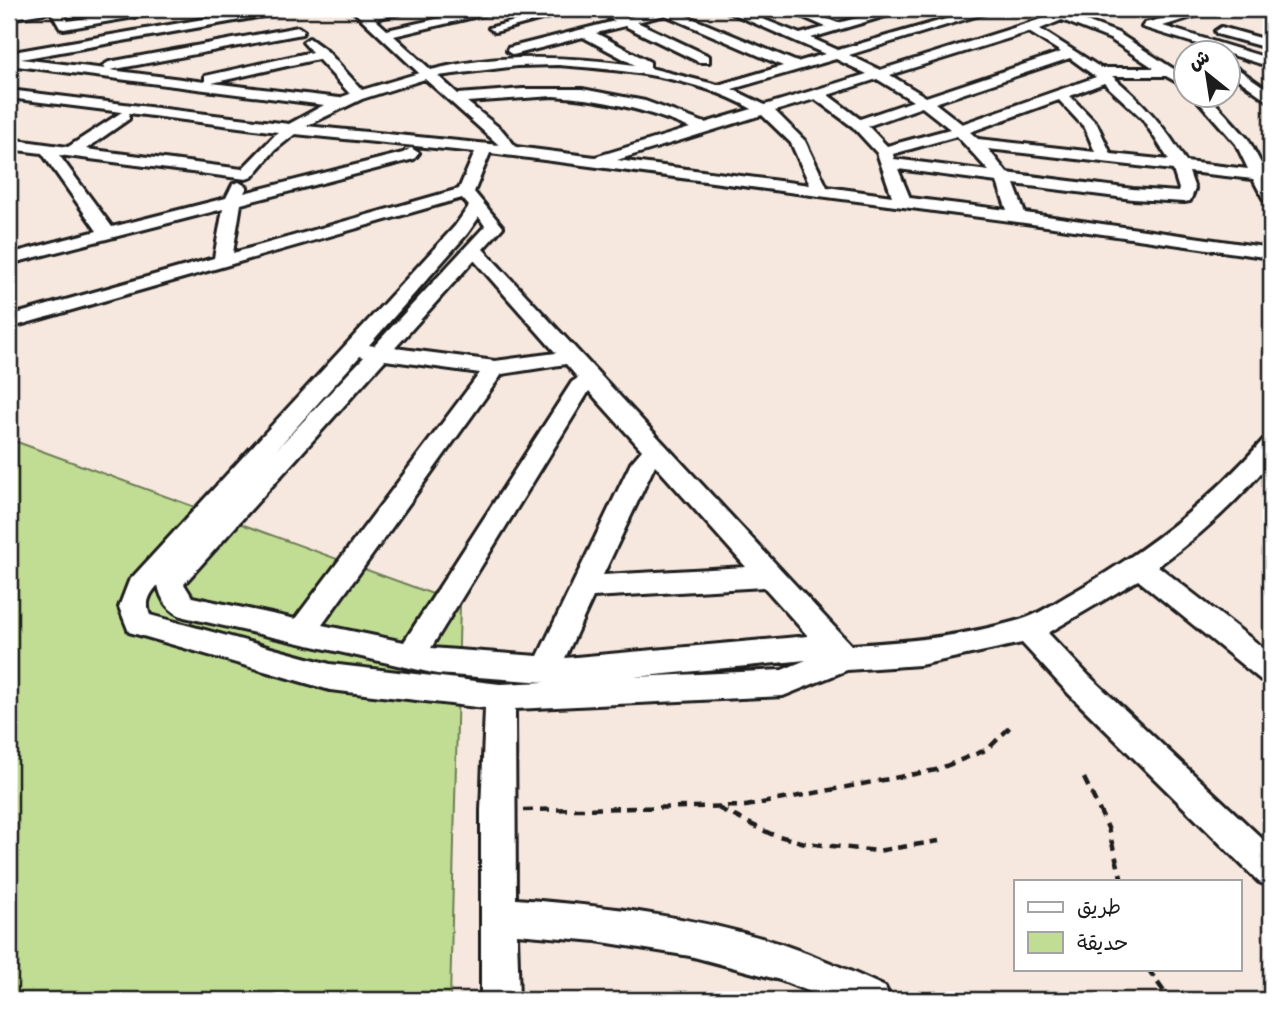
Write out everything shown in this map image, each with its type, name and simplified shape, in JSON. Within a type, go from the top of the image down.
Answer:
[{"type":"street","points":[[17,12],[49,9]]},
{"type":"street","points":[[55,9],[64,25],[69,46]]},
{"type":"street","points":[[64,25],[158,9]]},
{"type":"street","points":[[9,59],[220,14],[280,9],[359,95]]},
{"type":"street","points":[[338,9],[462,124],[485,152]]},
{"type":"street","points":[[363,13],[407,9]]},
{"type":"street","points":[[387,34],[495,9]]},
{"type":"street","points":[[495,28],[572,9]]},
{"type":"street","points":[[600,9],[626,22],[715,56]]},
{"type":"street","points":[[728,9],[881,74],[961,130],[1004,178],[1018,217]]},
{"type":"street","points":[[791,9],[837,27]]},
{"type":"street","points":[[799,38],[903,9]]},
{"type":"street","points":[[1043,9],[1131,31],[1178,38]]},
{"type":"street","points":[[594,162],[957,51],[1081,9]]},
{"type":"street","points":[[1064,16],[1080,16],[1103,9]]},
{"type":"street","points":[[223,261],[233,200],[246,174],[287,133],[359,95],[667,10],[795,66]]},
{"type":"street","points":[[718,89],[982,10]]},
{"type":"street","points":[[1131,31],[1212,11]]},
{"type":"street","points":[[363,13],[455,99],[497,132],[511,150]]},
{"type":"street","points":[[1179,19],[1271,45]]},
{"type":"street","points":[[886,158],[1004,178],[1178,198],[1188,193],[1180,167],[1157,129],[1129,98],[1072,53],[1030,28]]},
{"type":"street","points":[[85,71],[298,31]]},
{"type":"street","points":[[1131,31],[1170,72]]},
{"type":"street","points":[[584,32],[657,72],[718,89],[763,110],[785,127],[806,155],[813,167],[820,192]]},
{"type":"street","points":[[910,33],[957,51]]},
{"type":"street","points":[[455,99],[530,92],[593,79],[657,72],[747,46]]},
{"type":"street","points":[[858,124],[1072,53]]},
{"type":"street","points":[[192,83],[322,54]]},
{"type":"street","points":[[1242,55],[1271,63]]},
{"type":"street","points":[[9,59],[342,103]]},
{"type":"street","points":[[454,68],[514,61],[593,79],[611,96],[664,110],[704,128]]},
{"type":"street","points":[[886,158],[1061,94],[1103,75],[1170,72]]},
{"type":"street","points":[[1242,75],[1265,88],[1271,99]]},
{"type":"street","points":[[1242,90],[1265,88]]},
{"type":"street","points":[[817,93],[858,124],[886,158],[903,202]]},
{"type":"street","points":[[9,94],[411,153],[511,150],[1271,253]]},
{"type":"street","points":[[1061,94],[1092,127],[1106,159]]},
{"type":"street","points":[[9,101],[124,116],[485,152]]},
{"type":"street","points":[[1212,108],[1237,134],[1265,176],[1271,198]]},
{"type":"street","points":[[71,152],[124,116]]},
{"type":"street","points":[[974,143],[1265,176]]},
{"type":"street","points":[[9,144],[246,174]]},
{"type":"street","points":[[47,149],[107,233]]},
{"type":"street","points":[[485,152],[461,230],[366,351],[170,582],[173,594],[184,606],[437,662],[573,671],[806,648],[845,658]]},
{"type":"street","points":[[9,259],[409,156],[411,153]]},
{"type":"street","points":[[471,200],[487,212],[495,227],[366,351],[138,589],[134,607],[139,624],[330,677],[500,697],[783,683],[845,658],[920,653],[1028,630],[1095,595],[1185,535],[1222,501],[1271,446]]},
{"type":"street","points":[[9,322],[223,261],[471,200]]},
{"type":"street","points":[[474,250],[845,658]]},
{"type":"street","points":[[366,351],[495,368],[572,357]]},
{"type":"street","points":[[301,632],[495,368]]},
{"type":"street","points":[[410,657],[580,387],[591,378]]},
{"type":"street","points":[[546,669],[643,463],[656,449]]},
{"type":"street","points":[[1140,567],[1265,656]]},
{"type":"street","points":[[585,587],[772,576]]},
{"type":"street","points":[[136,598],[171,587]]},
{"type":"street","points":[[1028,630],[1079,685],[1271,870]]},
{"type":"street","points":[[500,697],[497,811],[500,1000]]},
{"type":"street","points":[[498,915],[608,923],[683,934],[754,952],[828,978],[872,1000]]},
{"type":"path","points":[[497,811],[746,806],[936,770],[988,749],[1012,725]]},
{"type":"path","points":[[1084,778],[1101,806],[1113,839],[1122,880]]},
{"type":"path","points":[[716,807],[771,834],[805,843],[877,851],[939,841]]},
{"type":"path","points":[[1149,970],[1170,1000]]},
{"type":"green space","points":[[9,439],[460,604],[450,1000],[9,1000]]}]
